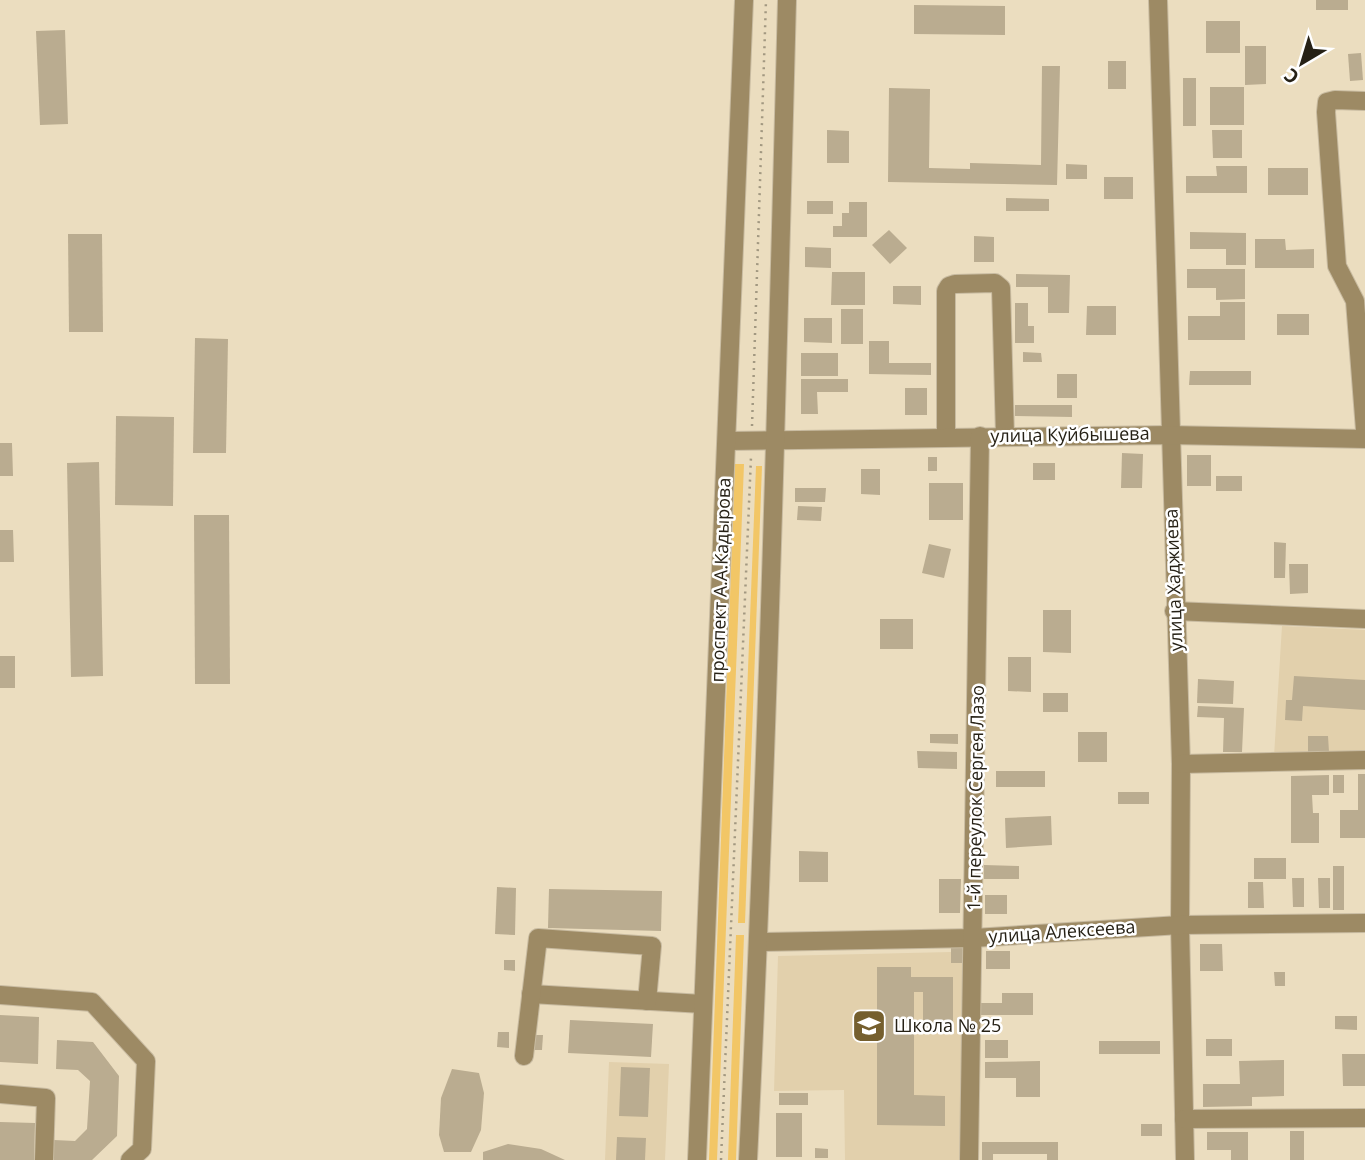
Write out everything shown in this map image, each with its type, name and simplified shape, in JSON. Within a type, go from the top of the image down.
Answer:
[{"type":"street","name":"проспект А.А.Кадырова","points":[[697,1160],[744,0]]},
{"type":"street","points":[[748,1160],[759,942],[776,441],[787,0]]},
{"type":"street","name":"улица Хаджиева","points":[[1158,0],[1174,611],[1181,764],[1180,925],[1185,1160]]},
{"type":"street","points":[[1365,101],[1327,102],[1326,112],[1337,266],[1360,301],[1365,430]]},
{"type":"street","points":[[946,437],[946,291],[955,284],[995,284],[1001,288],[1004,436]]},
{"type":"street","name":"улица Куйбышева","points":[[727,441],[1169,435],[1365,439]]},
{"type":"street","name":"1-й переулок Сергея Лазо","points":[[969,1160],[980,436]]},
{"type":"street","points":[[1174,611],[1365,618]]},
{"type":"street","points":[[1181,764],[1365,761]]},
{"type":"street","name":"улица Алексеева","points":[[759,942],[974,938],[1180,925],[1365,923]]},
{"type":"street","points":[[524,1056],[538,938],[652,946],[647,1001]]},
{"type":"street","points":[[531,994],[703,1004]]},
{"type":"street","points":[[0,995],[92,1002],[146,1061],[142,1149],[130,1160]]},
{"type":"street","points":[[0,1094],[46,1098],[44,1160]]},
{"type":"street","points":[[1184,1119],[1365,1118]]},
{"type":"path","points":[[721,1160],[752,441],[766,0]]},
{"type":"shaded area","points":[[735,464],[744,464],[717,1160],[709,1160]]},
{"type":"shaded area","points":[[756,466],[762,466],[745,923],[738,923]]},
{"type":"shaded area","points":[[1282,626],[1365,630],[1365,755],[1274,756]]},
{"type":"shaded area","points":[[736,935],[744,935],[736,1160],[728,1160]]},
{"type":"shaded area","name":"Школа № 25","points":[[951,948],[964,948],[959,1160],[845,1160],[844,1090],[774,1091],[778,956],[951,952]]},
{"type":"shaded area","points":[[609,1062],[669,1064],[665,1160],[605,1160]]},
{"type":"building","points":[[1316,0],[1348,0],[1348,10],[1316,10]]},
{"type":"building","points":[[914,5],[1005,6],[1005,35],[914,34]]},
{"type":"building","points":[[1206,21],[1240,21],[1240,53],[1206,53]]},
{"type":"building","points":[[65,30],[68,124],[40,125],[36,31]]},
{"type":"building","points":[[1245,46],[1266,46],[1266,84],[1245,85]]},
{"type":"building","points":[[1361,53],[1363,80],[1350,81],[1348,54]]},
{"type":"building","points":[[1108,61],[1126,61],[1126,89],[1108,89]]},
{"type":"building","points":[[1042,66],[1060,66],[1057,185],[888,182],[889,88],[930,89],[929,168],[970,169],[970,163],[1041,165]]},
{"type":"building","points":[[1183,78],[1196,78],[1196,126],[1183,126]]},
{"type":"building","points":[[1210,87],[1244,87],[1244,125],[1210,125]]},
{"type":"building","points":[[827,130],[849,131],[849,163],[827,163]]},
{"type":"building","points":[[1212,130],[1242,130],[1242,158],[1213,158]]},
{"type":"building","points":[[1066,164],[1087,165],[1087,179],[1066,179]]},
{"type":"building","points":[[1216,166],[1247,166],[1247,193],[1186,193],[1186,176],[1217,176]]},
{"type":"building","points":[[1268,168],[1308,168],[1308,195],[1268,195]]},
{"type":"building","points":[[1104,177],[1133,177],[1133,199],[1104,199]]},
{"type":"building","points":[[1006,198],[1049,199],[1049,211],[1006,211]]},
{"type":"building","points":[[807,201],[833,201],[833,214],[807,214]]},
{"type":"building","points":[[849,202],[867,202],[867,237],[833,237],[833,226],[842,226],[842,213],[849,213]]},
{"type":"building","points":[[889,230],[907,248],[890,264],[872,245]]},
{"type":"building","points":[[1190,232],[1246,233],[1246,265],[1226,265],[1226,249],[1190,249]]},
{"type":"building","points":[[68,234],[102,234],[103,332],[69,332]]},
{"type":"building","points":[[974,236],[994,237],[994,262],[974,262]]},
{"type":"building","points":[[1255,239],[1285,239],[1286,250],[1314,249],[1314,268],[1255,268]]},
{"type":"building","points":[[805,247],[831,248],[831,268],[805,267]]},
{"type":"building","points":[[1187,269],[1245,269],[1245,299],[1216,300],[1216,288],[1187,288]]},
{"type":"building","points":[[832,272],[865,272],[865,305],[831,305]]},
{"type":"building","points":[[1016,274],[1070,275],[1069,313],[1048,313],[1048,287],[1016,287]]},
{"type":"building","points":[[893,286],[921,286],[921,305],[893,304]]},
{"type":"building","points":[[1220,302],[1245,302],[1245,340],[1188,340],[1188,316],[1220,316]]},
{"type":"building","points":[[1015,303],[1028,303],[1028,326],[1034,326],[1034,343],[1015,343]]},
{"type":"building","points":[[1087,306],[1116,306],[1116,335],[1086,335]]},
{"type":"building","points":[[841,309],[863,309],[863,344],[841,344]]},
{"type":"building","points":[[1277,314],[1309,314],[1309,335],[1277,335]]},
{"type":"building","points":[[804,318],[832,318],[832,343],[804,342]]},
{"type":"building","points":[[195,338],[228,339],[226,453],[193,453]]},
{"type":"building","points":[[869,341],[889,341],[889,363],[931,363],[931,375],[869,374]]},
{"type":"building","points":[[1023,352],[1041,353],[1042,362],[1023,362]]},
{"type":"building","points":[[801,353],[838,353],[838,376],[801,376]]},
{"type":"building","points":[[1190,371],[1251,371],[1251,385],[1189,385]]},
{"type":"building","points":[[1057,374],[1077,374],[1077,398],[1057,398]]},
{"type":"building","points":[[801,379],[848,379],[848,392],[817,392],[818,414],[801,414]]},
{"type":"building","points":[[905,388],[927,388],[927,415],[905,415]]},
{"type":"building","points":[[1015,405],[1072,405],[1072,417],[1015,416]]},
{"type":"building","points":[[116,416],[174,417],[173,506],[115,505]]},
{"type":"building","points":[[0,443],[12,443],[13,476],[0,476]]},
{"type":"building","points":[[1122,453],[1143,454],[1142,488],[1121,488]]},
{"type":"building","points":[[1187,455],[1211,455],[1211,486],[1187,486]]},
{"type":"building","points":[[928,457],[937,457],[937,471],[928,471]]},
{"type":"building","points":[[99,462],[103,676],[71,677],[67,463]]},
{"type":"building","points":[[1033,463],[1055,463],[1055,480],[1033,480]]},
{"type":"building","points":[[861,469],[880,469],[880,495],[861,494]]},
{"type":"building","points":[[1216,476],[1242,476],[1242,491],[1216,491]]},
{"type":"building","points":[[929,483],[963,483],[963,520],[929,520]]},
{"type":"building","points":[[795,488],[826,488],[825,502],[795,502]]},
{"type":"building","points":[[798,506],[822,507],[821,521],[797,520]]},
{"type":"building","points":[[194,515],[229,515],[230,684],[195,684]]},
{"type":"building","points":[[0,530],[13,530],[14,562],[0,562]]},
{"type":"building","points":[[1274,542],[1286,543],[1285,578],[1274,578]]},
{"type":"building","points":[[929,544],[951,549],[944,578],[922,573]]},
{"type":"building","points":[[1289,564],[1308,564],[1308,593],[1290,594]]},
{"type":"building","points":[[1043,610],[1071,610],[1071,653],[1043,652]]},
{"type":"building","points":[[880,619],[913,619],[913,649],[880,649]]},
{"type":"building","points":[[0,656],[15,656],[15,688],[0,688]]},
{"type":"building","points":[[1008,657],[1031,657],[1031,692],[1008,691]]},
{"type":"building","points":[[1294,676],[1365,680],[1365,710],[1303,706],[1302,721],[1285,720],[1286,700],[1292,700]]},
{"type":"building","points":[[1198,679],[1234,681],[1233,704],[1197,703]]},
{"type":"building","points":[[1043,693],[1068,693],[1068,712],[1043,712]]},
{"type":"building","points":[[1198,706],[1244,708],[1242,752],[1223,752],[1224,718],[1197,717]]},
{"type":"building","points":[[1078,732],[1107,732],[1107,762],[1078,762]]},
{"type":"building","points":[[930,734],[958,734],[958,744],[930,743]]},
{"type":"building","points":[[1308,736],[1328,736],[1329,752],[1308,752]]},
{"type":"building","points":[[917,751],[957,752],[957,769],[918,768]]},
{"type":"building","points":[[996,771],[1045,771],[1045,787],[996,787]]},
{"type":"building","points":[[1358,774],[1365,774],[1365,838],[1340,838],[1340,810],[1358,810]]},
{"type":"building","points":[[1329,775],[1329,795],[1312,795],[1313,813],[1319,813],[1319,843],[1291,843],[1291,776]]},
{"type":"building","points":[[1333,775],[1344,775],[1344,793],[1333,793]]},
{"type":"building","points":[[1118,792],[1149,792],[1149,804],[1118,804]]},
{"type":"building","points":[[1051,816],[1052,845],[1006,848],[1005,818]]},
{"type":"building","points":[[799,851],[828,852],[828,882],[799,882]]},
{"type":"building","points":[[1254,858],[1286,858],[1286,879],[1254,879]]},
{"type":"building","points":[[984,865],[1019,866],[1019,879],[984,879]]},
{"type":"building","points":[[1333,866],[1344,866],[1344,910],[1333,910]]},
{"type":"building","points":[[1292,878],[1304,878],[1304,907],[1293,907]]},
{"type":"building","points":[[1318,878],[1330,878],[1330,908],[1319,908]]},
{"type":"building","points":[[939,879],[961,879],[960,913],[939,913]]},
{"type":"building","points":[[1248,882],[1263,882],[1264,908],[1248,908]]},
{"type":"building","points":[[497,887],[516,888],[515,935],[495,934]]},
{"type":"building","points":[[549,889],[662,891],[661,931],[548,928]]},
{"type":"building","points":[[985,895],[1007,895],[1007,914],[985,914]]},
{"type":"building","points":[[1200,944],[1222,944],[1223,971],[1200,971]]},
{"type":"building","points":[[951,948],[964,948],[964,963],[951,963]]},
{"type":"building","points":[[986,951],[1010,951],[1010,969],[986,969]]},
{"type":"building","points":[[504,960],[515,960],[515,971],[504,970]]},
{"type":"building","points":[[877,967],[911,967],[911,977],[953,977],[953,1029],[923,1028],[923,992],[914,992],[914,1095],[945,1096],[945,1126],[877,1125],[877,1035],[866,1035],[866,1016],[877,1016]]},
{"type":"building","points":[[1274,972],[1285,972],[1285,986],[1275,986]]},
{"type":"building","points":[[1002,993],[1033,993],[1033,1015],[981,1015],[981,1003],[1002,1003]]},
{"type":"building","points":[[0,1015],[39,1017],[38,1064],[0,1062]]},
{"type":"building","points":[[1335,1016],[1357,1016],[1357,1030],[1335,1029]]},
{"type":"building","points":[[570,1020],[653,1024],[651,1057],[568,1053]]},
{"type":"building","points":[[498,1032],[509,1032],[509,1048],[497,1047]]},
{"type":"building","points":[[534,1035],[543,1035],[542,1050],[534,1050]]},
{"type":"building","points":[[1206,1039],[1232,1039],[1232,1056],[1206,1056]]},
{"type":"building","points":[[57,1040],[93,1042],[119,1076],[117,1136],[92,1160],[53,1160],[54,1140],[75,1141],[87,1129],[90,1081],[78,1070],[56,1069]]},
{"type":"building","points":[[985,1040],[1008,1040],[1008,1058],[985,1058]]},
{"type":"building","points":[[1099,1041],[1160,1041],[1160,1054],[1099,1054]]},
{"type":"building","points":[[1342,1054],[1365,1054],[1365,1086],[1343,1086]]},
{"type":"building","points":[[1284,1060],[1284,1096],[1252,1097],[1252,1106],[1203,1107],[1203,1084],[1240,1084],[1239,1061]]},
{"type":"building","points":[[1040,1061],[1040,1097],[1016,1097],[1016,1078],[985,1078],[985,1062]]},
{"type":"building","points":[[621,1067],[650,1068],[648,1117],[619,1116]]},
{"type":"building","points":[[452,1069],[479,1073],[484,1093],[481,1130],[471,1152],[444,1152],[439,1135],[441,1098]]},
{"type":"building","points":[[779,1093],[808,1093],[808,1105],[779,1105]]},
{"type":"building","points":[[776,1113],[802,1113],[802,1157],[776,1157]]},
{"type":"building","points":[[0,1122],[35,1123],[34,1160],[0,1160]]},
{"type":"building","points":[[1141,1124],[1162,1124],[1162,1136],[1141,1136]]},
{"type":"building","points":[[1290,1131],[1304,1131],[1304,1160],[1290,1160]]},
{"type":"building","points":[[1207,1132],[1248,1132],[1248,1160],[1231,1160],[1231,1150],[1207,1150]]},
{"type":"building","points":[[617,1137],[646,1138],[645,1160],[616,1160]]},
{"type":"building","points":[[982,1142],[1058,1142],[1058,1160],[1047,1160],[1047,1154],[993,1154],[993,1160],[982,1160]]},
{"type":"building","points":[[508,1144],[541,1149],[565,1160],[483,1160],[483,1152]]},
{"type":"building","points":[[815,1148],[828,1149],[828,1158],[815,1158]]},
{"type":"place","name":"Школа № 25","points":[[869,1026]]}]
